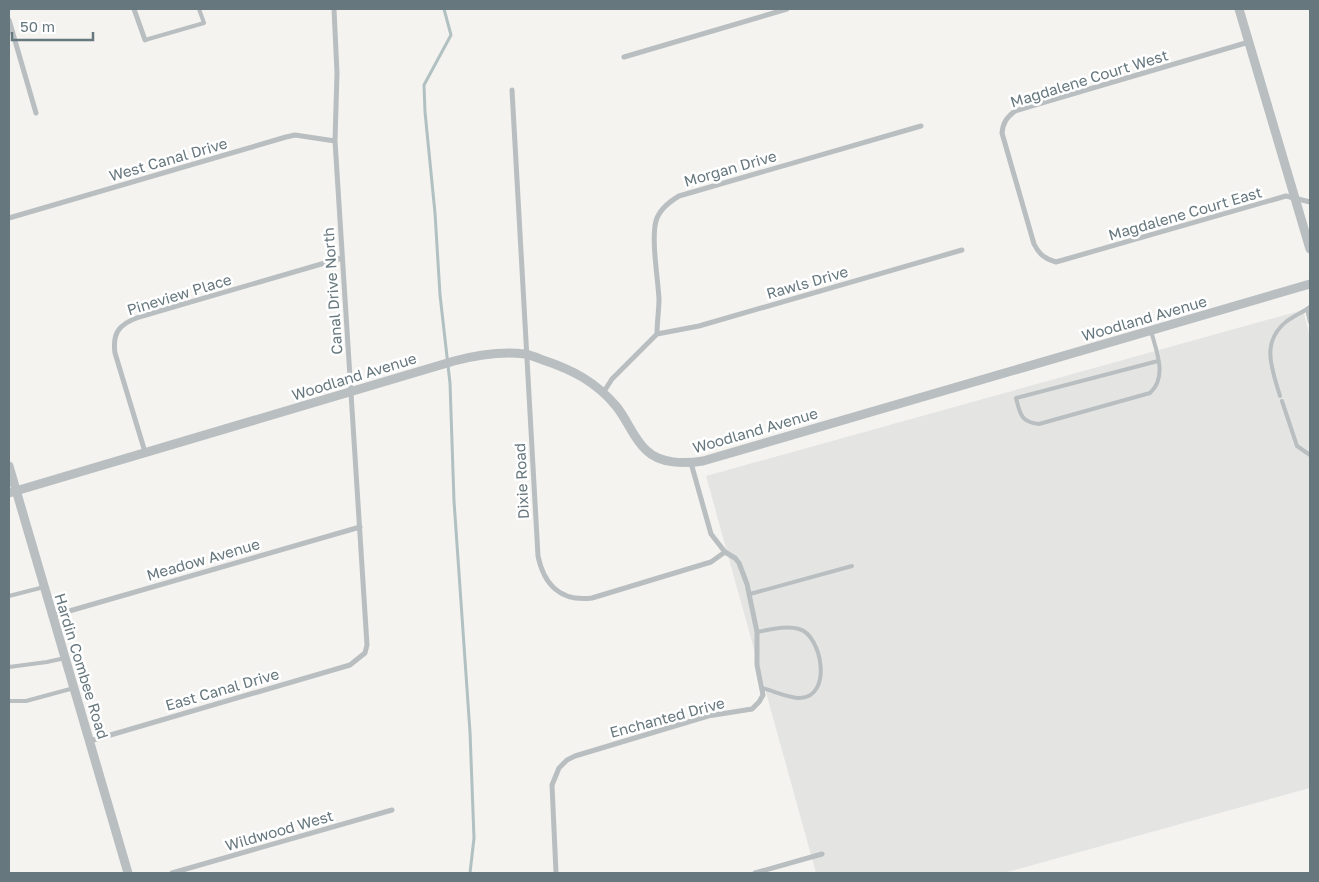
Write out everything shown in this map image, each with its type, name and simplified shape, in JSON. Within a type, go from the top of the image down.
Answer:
[{"type":"street","points":[[134,9],[145,40]]},
{"type":"street","name":"Canal Drive North","points":[[334,9],[337,72],[335,141],[368,637],[368,646],[360,658]]},
{"type":"street","points":[[624,57],[787,9]]},
{"type":"street","points":[[1239,9],[1310,248]]},
{"type":"street","points":[[9,20],[36,114]]},
{"type":"street","name":"Magdalene Court West","points":[[1082,256],[1056,262],[1047,260],[1038,252],[1002,134],[1003,124],[1008,116],[1015,111],[1249,42]]},
{"type":"street","name":"Dixie Road","points":[[512,90],[538,556],[545,578],[552,587],[570,597],[592,598],[711,562],[725,552]]},
{"type":"street","name":"Morgan Drive","points":[[657,334],[659,300],[656,221],[661,211],[670,202],[688,193],[921,126]]},
{"type":"street","name":"West Canal Drive","points":[[9,218],[286,136],[294,135],[335,141]]},
{"type":"street","name":"Magdalene Court East","points":[[1082,256],[1286,196],[1310,202]]},
{"type":"street","name":"Rawls Drive","points":[[657,334],[699,326],[962,250]]},
{"type":"street","name":"Pineview Place","points":[[145,452],[115,353],[116,336],[125,322],[342,258]]},
{"type":"street","name":"Woodland Avenue","points":[[12,491],[443,364],[492,354],[527,354],[574,371],[585,378],[616,406],[646,450],[654,456],[676,462],[704,461],[1310,284]]},
{"type":"street","points":[[603,393],[612,378],[657,334]]},
{"type":"street","points":[[690,463],[711,534],[725,552],[739,562],[750,594],[757,632],[757,665],[762,688]]},
{"type":"street","name":"Hardin Combee Road","points":[[9,466],[12,491],[44,587],[128,873]]},
{"type":"street","name":"Meadow Avenue","points":[[52,616],[360,527]]},
{"type":"street","name":"East Canal Drive","points":[[90,741],[350,665],[360,658]]},
{"type":"street","name":"Enchanted Drive","points":[[556,873],[552,785],[559,768],[567,760],[708,716],[752,709],[763,695],[762,688]]},
{"type":"street","name":"Wildwood West","points":[[172,873],[392,810]]},
{"type":"street","points":[[755,873],[822,854]]},
{"type":"lane","points":[[145,40],[204,23],[199,9]]},
{"type":"lane","points":[[1280,396],[1270,358],[1272,337],[1287,321],[1309,308],[1310,322]]},
{"type":"lane","points":[[1151,331],[1158,361],[1160,372],[1156,388],[1144,395],[1039,424],[1027,421],[1023,418],[1019,409],[1016,398],[1158,361]]},
{"type":"lane","points":[[1282,401],[1297,446],[1310,455]]},
{"type":"lane","points":[[750,594],[852,566]]},
{"type":"lane","points":[[9,596],[44,587]]},
{"type":"lane","points":[[757,632],[790,628],[800,629],[807,633],[821,661],[819,683],[814,693],[809,696],[800,698],[762,688]]},
{"type":"lane","points":[[9,667],[65,658]]},
{"type":"lane","points":[[9,702],[26,701],[74,688]]},
{"type":"shaded area","points":[[1303,310],[1310,336],[1310,788],[1004,873],[816,873],[706,476]]},
{"type":"waterway","points":[[444,9],[451,35],[424,85],[440,295],[450,383],[454,501],[470,732],[474,838],[470,873]]}]
